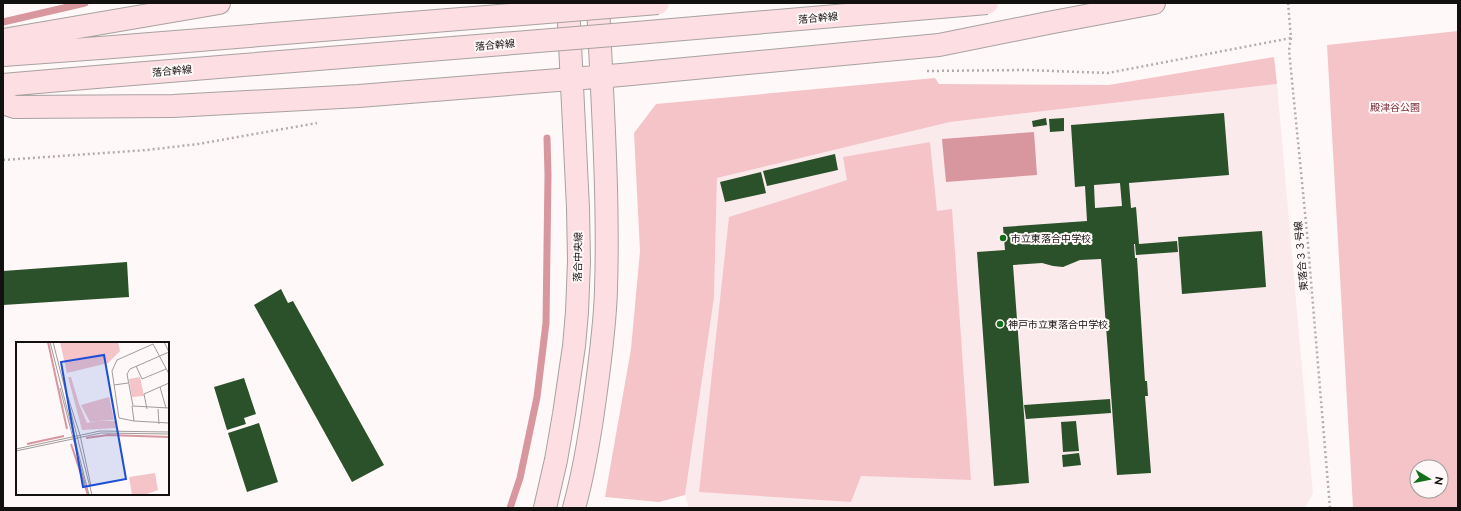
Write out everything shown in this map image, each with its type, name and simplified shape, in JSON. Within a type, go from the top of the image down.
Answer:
[{"type":"street","points":[[3,40],[219,3]]},
{"type":"street","name":"落合中央線","points":[[545,508],[556,460],[564,414],[574,346],[577,312],[579,261],[578,208],[568,3]]},
{"type":"street","points":[[574,508],[592,418],[600,365],[605,307],[607,236],[598,3]]},
{"type":"street","points":[[3,55],[658,3]]},
{"type":"street","name":"落合幹線","points":[[3,85],[987,3]]},
{"type":"street","points":[[3,103],[15,107],[173,106],[359,96],[601,77],[939,45],[1048,22],[1154,3]]},
{"type":"path","name":"東落合３３号線","points":[[1288,3],[1291,38],[1289,50],[1307,233],[1330,508]]},
{"type":"path","points":[[923,72],[947,70],[1025,70],[1108,72],[1291,38]]},
{"type":"path","points":[[3,160],[147,150],[198,144],[320,123]]},
{"type":"shaded area","name":"市立東落合中学校","points":[[1277,84],[1313,493],[1305,508],[689,508],[685,495],[714,298],[717,178],[950,122]]},
{"type":"shaded area","points":[[1034,132],[1037,175],[946,182],[942,139]]},
{"type":"green space","name":"殿津谷公園","points":[[1458,31],[1458,508],[1353,508],[1327,45]]},
{"type":"green space","points":[[1274,57],[1277,84],[950,122],[717,178],[714,298],[685,495],[659,502],[605,497],[631,349],[640,251],[634,133],[656,104],[935,78],[939,84],[1109,85]]},
{"type":"green space","points":[[930,142],[937,211],[952,209],[971,480],[861,476],[851,502],[699,492],[729,217],[847,180],[843,157]]},
{"type":"building","name":"神戸市立東落合中学校","points":[[1224,113],[1229,175],[1129,183],[1131,208],[1136,207],[1139,244],[1177,241],[1178,252],[1136,255],[1134,244],[1135,258],[1137,258],[1145,381],[1147,381],[1148,396],[1145,396],[1151,473],[1117,475],[1101,259],[1080,260],[1063,267],[1042,263],[1013,265],[1029,483],[994,486],[977,252],[1005,250],[1003,227],[1087,221],[1085,186],[1075,187],[1071,125]],"holes":[[[1120,183],[1122,206],[1095,208],[1094,185]]]},
{"type":"building","points":[[1046,118],[1047,125],[1033,127],[1032,121]]},
{"type":"building","points":[[1064,118],[1064,131],[1050,132],[1049,119]]},
{"type":"building","points":[[835,154],[838,170],[767,186],[763,171]]},
{"type":"building","points":[[761,172],[766,193],[725,202],[720,182]]},
{"type":"building","points":[[1262,231],[1266,287],[1182,294],[1178,237]]},
{"type":"building","points":[[127,262],[129,297],[3,305],[3,271]]},
{"type":"building","points":[[281,289],[288,303],[293,301],[384,465],[352,482],[254,305]]},
{"type":"building","points":[[244,378],[256,414],[244,418],[246,424],[227,430],[214,387]]},
{"type":"building","points":[[1110,399],[1111,413],[1026,419],[1024,405]]},
{"type":"building","points":[[1076,421],[1079,451],[1063,452],[1061,422]]},
{"type":"building","points":[[259,423],[278,482],[247,492],[228,433]]},
{"type":"building","points":[[1079,453],[1081,465],[1063,467],[1062,455]]},
{"type":"waterway","points":[[3,22],[85,3]]},
{"type":"waterway","points":[[510,508],[520,478],[537,397],[546,323],[547,138]]},
{"type":"place","name":"市立東落合中学校","points":[[1003,238]]},
{"type":"place","name":"神戸市立東落合中学校","points":[[1000,324]]}]
